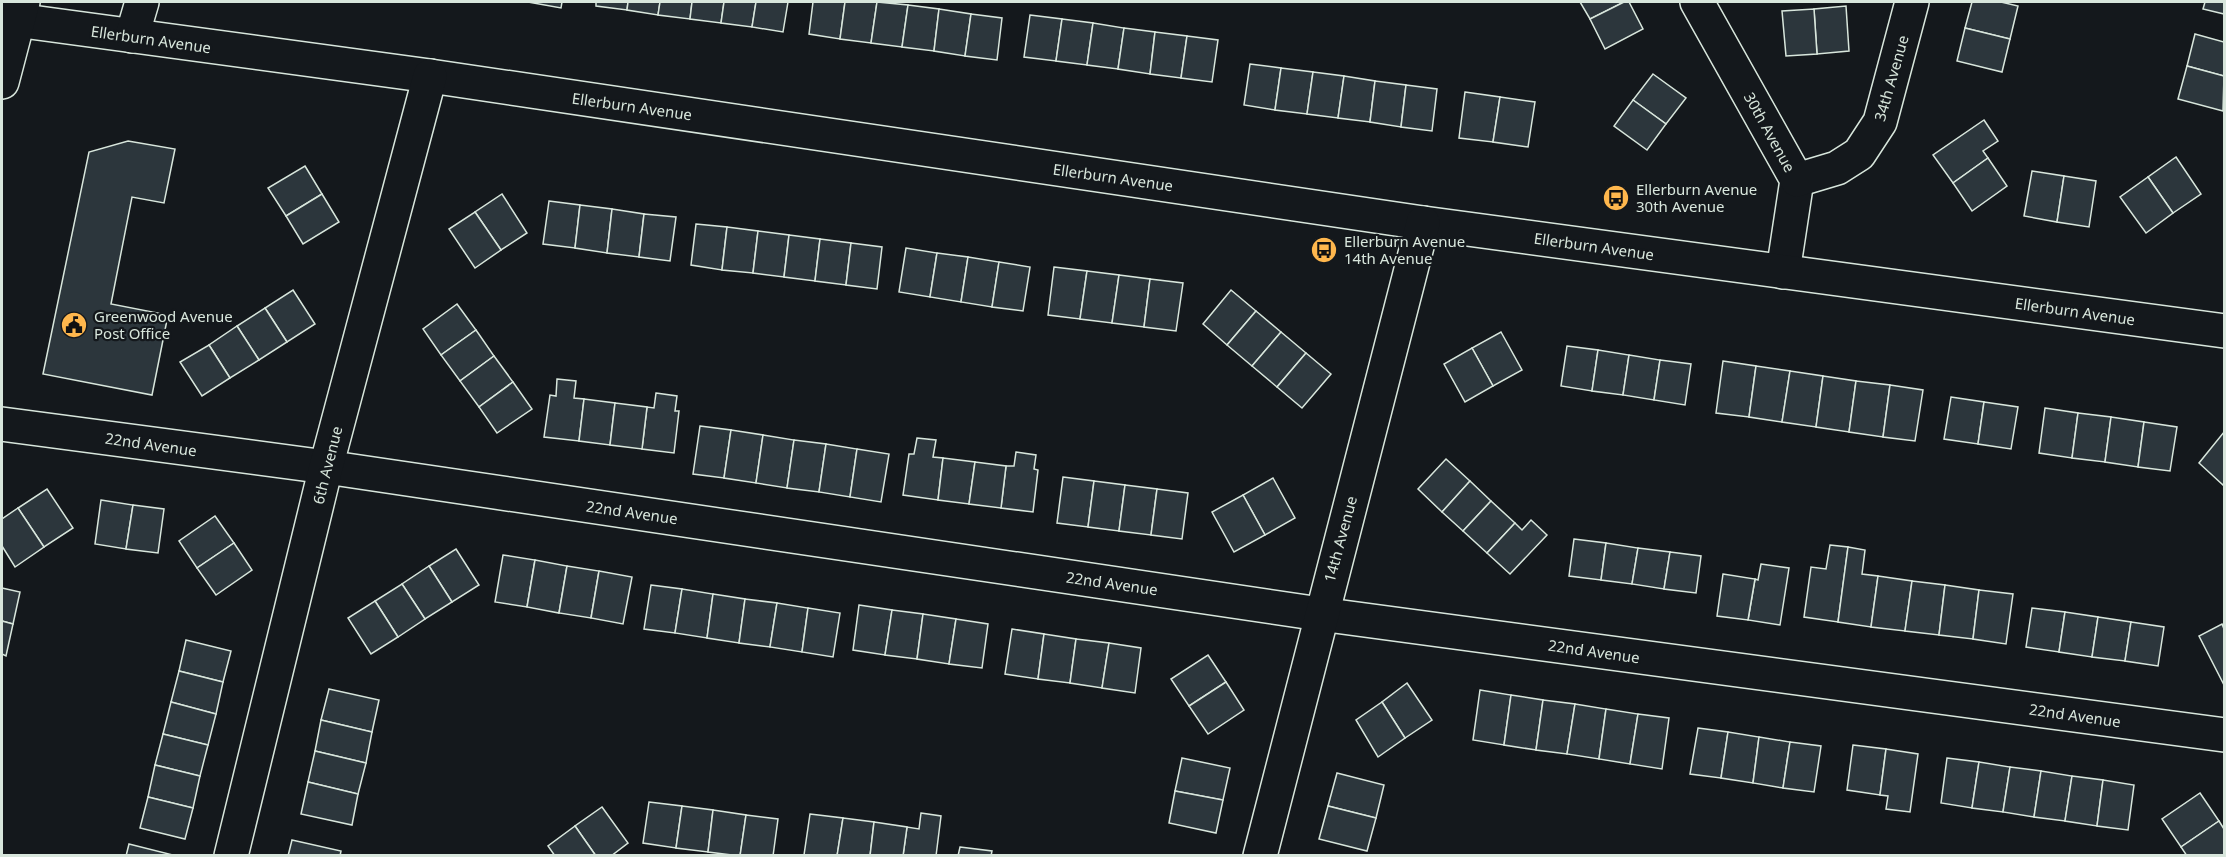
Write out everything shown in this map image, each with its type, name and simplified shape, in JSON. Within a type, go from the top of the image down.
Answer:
[{"type":"street","points":[[132,36],[142,2]]},
{"type":"street","name":"30th Avenue","points":[[1697,2],[1797,180],[1783,272]]},
{"type":"street","name":"34th Avenue","points":[[1797,180],[1837,168],[1859,154],[1880,122],[1912,2]]},
{"type":"street","points":[[2,82],[14,13]]},
{"type":"street","name":"Ellerburn Avenue","points":[[14,13],[132,36],[430,76],[1423,223],[2224,329]]},
{"type":"street","name":"6th Avenue","points":[[231,855],[326,467],[430,76]]},
{"type":"street","name":"14th Avenue","points":[[1260,855],[1320,614],[1423,223]]},
{"type":"street","name":"22nd Avenue","points":[[2,424],[326,467],[1320,614],[2224,735]]},
{"type":"building","points":[[528,2],[562,2],[561,8]]},
{"type":"building","points":[[596,2],[628,2],[627,10],[596,6]]},
{"type":"building","points":[[628,2],[660,2],[658,15],[627,10]]},
{"type":"building","points":[[660,2],[692,2],[690,19],[658,15]]},
{"type":"building","points":[[692,2],[724,2],[721,23],[690,19]]},
{"type":"building","points":[[724,2],[756,2],[752,27],[721,23]]},
{"type":"building","points":[[756,2],[788,2],[783,32],[752,27]]},
{"type":"building","points":[[813,2],[845,2],[840,39],[809,34]]},
{"type":"building","points":[[845,2],[877,2],[871,43],[840,39]]},
{"type":"building","points":[[877,2],[908,5],[902,47],[871,43]]},
{"type":"building","points":[[1580,2],[1624,2],[1590,19]]},
{"type":"building","points":[[1624,2],[1629,2],[1643,29],[1605,49],[1590,19]]},
{"type":"building","points":[[1972,2],[2001,2],[2018,6],[2010,39],[1965,28]]},
{"type":"building","points":[[2205,2],[2224,2],[2224,14],[2203,9]]},
{"type":"building","points":[[908,5],[939,9],[934,51],[902,47]]},
{"type":"building","points":[[1846,6],[1849,51],[1817,54],[1814,9]]},
{"type":"building","points":[[939,9],[971,14],[965,56],[934,51]]},
{"type":"building","points":[[1814,9],[1817,54],[1786,56],[1782,11]]},
{"type":"building","points":[[971,14],[1002,18],[997,60],[965,56]]},
{"type":"building","points":[[1030,15],[1062,19],[1056,61],[1024,57]]},
{"type":"building","points":[[1062,19],[1093,23],[1087,65],[1056,61]]},
{"type":"building","points":[[1093,23],[1124,28],[1118,69],[1087,65]]},
{"type":"building","points":[[1124,28],[1155,32],[1150,74],[1118,69]]},
{"type":"building","points":[[1965,28],[2010,39],[2002,72],[1957,61]]},
{"type":"building","points":[[1155,32],[1187,36],[1181,78],[1150,74]]},
{"type":"building","points":[[2195,34],[2224,42],[2224,76],[2187,66]]},
{"type":"building","points":[[1187,36],[1218,40],[1212,82],[1181,78]]},
{"type":"building","points":[[1250,64],[1281,68],[1275,110],[1244,105]]},
{"type":"building","points":[[2187,66],[2224,76],[2223,111],[2178,99]]},
{"type":"building","points":[[1281,68],[1313,72],[1307,114],[1275,110]]},
{"type":"building","points":[[1313,72],[1344,76],[1338,118],[1307,114]]},
{"type":"building","points":[[1653,74],[1686,98],[1666,124],[1633,100]]},
{"type":"building","points":[[1344,76],[1375,81],[1370,122],[1338,118]]},
{"type":"building","points":[[1375,81],[1406,85],[1401,127],[1370,122]]},
{"type":"building","points":[[1406,85],[1437,89],[1432,131],[1401,127]]},
{"type":"building","points":[[1465,92],[1500,97],[1493,142],[1459,138]]},
{"type":"building","points":[[1500,97],[1535,102],[1528,147],[1493,142]]},
{"type":"building","points":[[1633,100],[1666,124],[1647,150],[1614,126]]},
{"type":"building","points":[[1984,120],[1998,141],[1983,151],[1988,158],[1953,183],[1933,155]]},
{"type":"building","points":[[128,141],[175,149],[164,203],[132,197],[111,304],[168,315],[152,395],[43,374],[89,152]]},
{"type":"building","points":[[2176,157],[2201,194],[2173,213],[2148,177]]},
{"type":"building","points":[[1988,158],[2007,186],[1972,211],[1953,183]]},
{"type":"building","points":[[305,166],[322,194],[286,216],[268,188]]},
{"type":"building","points":[[2032,171],[2064,176],[2057,222],[2024,216]]},
{"type":"building","points":[[2064,176],[2096,181],[2089,227],[2057,222]]},
{"type":"building","points":[[2148,177],[2173,213],[2146,233],[2120,197]]},
{"type":"building","points":[[322,194],[339,222],[303,244],[286,216]]},
{"type":"building","points":[[502,194],[527,233],[501,250],[475,212]]},
{"type":"building","points":[[549,201],[580,205],[575,248],[543,244]]},
{"type":"building","points":[[580,205],[612,209],[607,253],[575,248]]},
{"type":"building","points":[[612,209],[644,214],[639,257],[607,253]]},
{"type":"building","points":[[475,212],[501,250],[475,268],[449,229]]},
{"type":"building","points":[[644,214],[676,217],[670,261],[639,257]]},
{"type":"building","points":[[696,224],[727,227],[722,270],[691,265]]},
{"type":"building","points":[[727,227],[758,231],[753,273],[722,270]]},
{"type":"building","points":[[758,231],[789,235],[784,277],[753,273]]},
{"type":"building","points":[[789,235],[820,239],[815,281],[784,277]]},
{"type":"building","points":[[820,239],[851,243],[846,285],[815,281]]},
{"type":"building","points":[[851,243],[882,247],[877,289],[846,285]]},
{"type":"building","points":[[906,248],[937,253],[930,297],[899,292]]},
{"type":"building","points":[[937,253],[968,257],[961,302],[930,297]]},
{"type":"building","points":[[968,257],[999,262],[992,307],[961,302]]},
{"type":"building","points":[[999,262],[1030,267],[1023,311],[992,307]]},
{"type":"building","points":[[1054,267],[1087,271],[1080,319],[1048,315]]},
{"type":"building","points":[[1087,271],[1119,275],[1112,323],[1080,319]]},
{"type":"building","points":[[1119,275],[1150,279],[1144,327],[1112,323]]},
{"type":"building","points":[[1150,279],[1183,283],[1176,331],[1144,327]]},
{"type":"building","points":[[293,290],[315,324],[287,342],[265,308]]},
{"type":"building","points":[[1231,290],[1256,311],[1227,345],[1203,324]]},
{"type":"building","points":[[457,304],[476,330],[441,355],[423,329]]},
{"type":"building","points":[[265,308],[287,342],[259,360],[237,326]]},
{"type":"building","points":[[1256,311],[1281,332],[1252,366],[1227,345]]},
{"type":"building","points":[[237,326],[259,360],[230,378],[209,345]]},
{"type":"building","points":[[476,330],[494,356],[460,381],[441,355]]},
{"type":"building","points":[[1281,332],[1306,353],[1277,387],[1252,366]]},
{"type":"building","points":[[1501,332],[1522,370],[1493,386],[1472,348]]},
{"type":"building","points":[[209,345],[230,378],[202,396],[180,362]]},
{"type":"building","points":[[1567,346],[1598,350],[1592,391],[1561,386]]},
{"type":"building","points":[[1472,348],[1493,386],[1465,402],[1444,364]]},
{"type":"building","points":[[1598,350],[1629,355],[1623,395],[1592,391]]},
{"type":"building","points":[[1306,353],[1331,374],[1302,408],[1277,387]]},
{"type":"building","points":[[1629,355],[1660,360],[1654,400],[1623,395]]},
{"type":"building","points":[[494,356],[513,382],[479,407],[460,381]]},
{"type":"building","points":[[1660,360],[1691,364],[1685,405],[1654,400]]},
{"type":"building","points":[[1723,361],[1756,366],[1749,417],[1716,413]]},
{"type":"building","points":[[1756,366],[1790,371],[1782,422],[1749,417]]},
{"type":"building","points":[[1790,371],[1823,376],[1816,427],[1782,422]]},
{"type":"building","points":[[1823,376],[1856,381],[1849,432],[1816,427]]},
{"type":"building","points":[[557,379],[576,381],[574,398],[584,399],[579,441],[544,437],[550,395],[556,396]]},
{"type":"building","points":[[1856,381],[1890,385],[1883,437],[1849,432]]},
{"type":"building","points":[[513,382],[532,409],[497,433],[479,407]]},
{"type":"building","points":[[1890,385],[1923,390],[1915,441],[1883,437]]},
{"type":"building","points":[[656,393],[677,396],[675,411],[679,411],[674,453],[642,449],[647,407],[654,408]]},
{"type":"building","points":[[1951,397],[1984,402],[1978,444],[1944,439]]},
{"type":"building","points":[[584,399],[615,403],[610,445],[579,441]]},
{"type":"building","points":[[1984,402],[2018,407],[2011,449],[1978,444]]},
{"type":"building","points":[[615,403],[647,407],[642,449],[610,445]]},
{"type":"building","points":[[2045,408],[2078,413],[2072,458],[2039,453]]},
{"type":"building","points":[[2078,413],[2111,417],[2105,462],[2072,458]]},
{"type":"building","points":[[2111,417],[2144,422],[2138,467],[2105,462]]},
{"type":"building","points":[[2144,422],[2177,427],[2170,471],[2138,467]]},
{"type":"building","points":[[700,426],[731,430],[724,478],[693,474]]},
{"type":"building","points":[[731,430],[763,435],[756,483],[724,478]]},
{"type":"building","points":[[2224,432],[2224,483],[2223,485],[2199,463]]},
{"type":"building","points":[[763,435],[794,440],[787,488],[756,483]]},
{"type":"building","points":[[917,438],[936,440],[933,457],[943,458],[938,500],[903,495],[909,454],[914,454]]},
{"type":"building","points":[[794,440],[826,444],[819,492],[787,488]]},
{"type":"building","points":[[826,444],[857,449],[850,497],[819,492]]},
{"type":"building","points":[[857,449],[889,454],[881,502],[850,497]]},
{"type":"building","points":[[1016,452],[1036,455],[1034,469],[1038,470],[1033,512],[1001,508],[1006,466],[1014,466]]},
{"type":"building","points":[[943,458],[975,462],[969,504],[938,500]]},
{"type":"building","points":[[1446,459],[1470,481],[1442,512],[1418,489]]},
{"type":"building","points":[[975,462],[1006,466],[1001,508],[969,504]]},
{"type":"building","points":[[1063,477],[1094,481],[1088,527],[1057,523]]},
{"type":"building","points":[[1273,478],[1295,518],[1265,535],[1243,495]]},
{"type":"building","points":[[1094,481],[1125,485],[1119,531],[1088,527]]},
{"type":"building","points":[[1470,481],[1491,501],[1463,531],[1442,512]]},
{"type":"building","points":[[1125,485],[1157,489],[1151,535],[1119,531]]},
{"type":"building","points":[[47,489],[73,528],[44,547],[18,508]]},
{"type":"building","points":[[1157,489],[1188,493],[1182,539],[1151,535]]},
{"type":"building","points":[[1243,495],[1265,535],[1234,552],[1212,512]]},
{"type":"building","points":[[101,500],[133,505],[126,549],[95,544]]},
{"type":"building","points":[[1491,501],[1515,523],[1487,553],[1463,531]]},
{"type":"building","points":[[133,505],[164,509],[158,553],[126,549]]},
{"type":"building","points":[[18,508],[44,547],[15,567],[2,546],[2,519]]},
{"type":"building","points":[[215,516],[234,543],[197,568],[179,541]]},
{"type":"building","points":[[1531,520],[1547,535],[1510,574],[1487,553],[1515,523],[1522,530]]},
{"type":"building","points":[[1574,539],[1606,543],[1601,580],[1569,576]]},
{"type":"building","points":[[234,543],[252,570],[216,595],[197,568]]},
{"type":"building","points":[[1606,543],[1638,548],[1632,584],[1601,580]]},
{"type":"building","points":[[1830,545],[1848,547],[1838,622],[1804,617],[1811,567],[1826,569]]},
{"type":"building","points":[[1848,547],[1865,550],[1862,574],[1878,576],[1871,627],[1838,622]]},
{"type":"building","points":[[1638,548],[1670,552],[1664,589],[1632,584]]},
{"type":"building","points":[[456,549],[479,585],[452,602],[429,566]]},
{"type":"building","points":[[1670,552],[1701,556],[1696,593],[1664,589]]},
{"type":"building","points":[[503,555],[535,560],[527,607],[495,602]]},
{"type":"building","points":[[535,560],[567,566],[559,613],[527,607]]},
{"type":"building","points":[[1761,564],[1789,568],[1780,625],[1748,620],[1755,579],[1758,580]]},
{"type":"building","points":[[429,566],[452,602],[425,619],[402,584]]},
{"type":"building","points":[[567,566],[599,571],[591,618],[559,613]]},
{"type":"building","points":[[599,571],[632,577],[623,624],[591,618]]},
{"type":"building","points":[[1723,574],[1755,579],[1748,620],[1717,616]]},
{"type":"building","points":[[1878,576],[1912,581],[1905,631],[1871,627]]},
{"type":"building","points":[[1912,581],[1945,585],[1939,635],[1905,631]]},
{"type":"building","points":[[402,584],[425,619],[398,637],[375,601]]},
{"type":"building","points":[[651,585],[682,589],[675,633],[644,629]]},
{"type":"building","points":[[1945,585],[1979,590],[1973,639],[1939,635]]},
{"type":"building","points":[[2,588],[20,592],[13,624],[2,621]]},
{"type":"building","points":[[682,589],[713,594],[707,638],[675,633]]},
{"type":"building","points":[[1979,590],[2013,594],[2006,644],[1973,639]]},
{"type":"building","points":[[713,594],[745,599],[739,643],[707,638]]},
{"type":"building","points":[[745,599],[777,603],[770,647],[739,643]]},
{"type":"building","points":[[375,601],[398,637],[371,654],[348,618]]},
{"type":"building","points":[[777,603],[808,608],[802,652],[770,647]]},
{"type":"building","points":[[859,605],[892,610],[885,655],[853,650]]},
{"type":"building","points":[[808,608],[840,613],[833,657],[802,652]]},
{"type":"building","points":[[2032,608],[2065,612],[2059,652],[2026,647]]},
{"type":"building","points":[[892,610],[923,614],[917,659],[885,655]]},
{"type":"building","points":[[2065,612],[2098,617],[2092,657],[2059,652]]},
{"type":"building","points":[[923,614],[956,619],[949,664],[917,659]]},
{"type":"building","points":[[2098,617],[2131,622],[2125,661],[2092,657]]},
{"type":"building","points":[[956,619],[988,624],[982,668],[949,664]]},
{"type":"building","points":[[2,621],[13,624],[6,656],[2,654]]},
{"type":"building","points":[[2131,622],[2164,627],[2158,666],[2125,661]]},
{"type":"building","points":[[2222,624],[2224,629],[2224,685],[2199,636]]},
{"type":"building","points":[[1012,629],[1044,634],[1038,679],[1005,674]]},
{"type":"building","points":[[1044,634],[1076,639],[1070,683],[1038,679]]},
{"type":"building","points":[[1076,639],[1109,643],[1102,688],[1070,683]]},
{"type":"building","points":[[186,640],[231,651],[223,682],[179,671]]},
{"type":"building","points":[[1109,643],[1141,648],[1135,693],[1102,688]]},
{"type":"building","points":[[1208,655],[1226,682],[1189,706],[1171,679]]},
{"type":"building","points":[[179,671],[223,682],[216,714],[171,702]]},
{"type":"building","points":[[1226,682],[1244,710],[1208,734],[1189,706]]},
{"type":"building","points":[[1407,683],[1432,720],[1405,738],[1382,702]]},
{"type":"building","points":[[329,689],[379,700],[372,732],[321,720]]},
{"type":"building","points":[[1480,690],[1511,695],[1504,745],[1473,740]]},
{"type":"building","points":[[1511,695],[1543,700],[1536,750],[1504,745]]},
{"type":"building","points":[[1543,700],[1575,704],[1567,754],[1536,750]]},
{"type":"building","points":[[171,702],[216,714],[208,745],[163,734]]},
{"type":"building","points":[[1382,702],[1405,738],[1378,757],[1356,720]]},
{"type":"building","points":[[1575,704],[1606,709],[1599,759],[1567,754]]},
{"type":"building","points":[[1606,709],[1638,714],[1630,764],[1599,759]]},
{"type":"building","points":[[1638,714],[1669,718],[1662,769],[1630,764]]},
{"type":"building","points":[[321,720],[372,732],[366,763],[315,751]]},
{"type":"building","points":[[1698,728],[1728,732],[1721,778],[1690,774]]},
{"type":"building","points":[[1728,732],[1759,737],[1753,783],[1721,778]]},
{"type":"building","points":[[163,734],[208,745],[200,776],[155,765]]},
{"type":"building","points":[[1759,737],[1790,742],[1783,788],[1753,783]]},
{"type":"building","points":[[1790,742],[1821,746],[1814,792],[1783,788]]},
{"type":"building","points":[[1853,745],[1886,749],[1880,795],[1847,790]]},
{"type":"building","points":[[1886,749],[1918,754],[1910,812],[1886,809],[1888,796],[1880,795]]},
{"type":"building","points":[[315,751],[366,763],[358,794],[308,782]]},
{"type":"building","points":[[1182,758],[1230,768],[1223,800],[1175,791]]},
{"type":"building","points":[[1947,758],[1979,762],[1972,808],[1941,803]]},
{"type":"building","points":[[1979,762],[2010,767],[2003,812],[1972,808]]},
{"type":"building","points":[[155,765],[200,776],[193,808],[148,797]]},
{"type":"building","points":[[2010,767],[2041,771],[2034,817],[2003,812]]},
{"type":"building","points":[[2041,771],[2072,776],[2065,821],[2034,817]]},
{"type":"building","points":[[1337,773],[1384,785],[1376,818],[1328,806]]},
{"type":"building","points":[[2072,776],[2103,780],[2097,826],[2065,821]]},
{"type":"building","points":[[2103,780],[2134,785],[2128,830],[2097,826]]},
{"type":"building","points":[[308,782],[358,794],[352,825],[301,814]]},
{"type":"building","points":[[1175,791],[1223,800],[1216,833],[1169,823]]},
{"type":"building","points":[[2200,793],[2219,821],[2181,847],[2162,819]]},
{"type":"building","points":[[148,797],[193,808],[185,839],[140,828]]},
{"type":"building","points":[[649,802],[682,806],[676,848],[643,843]]},
{"type":"building","points":[[682,806],[713,810],[708,852],[676,848]]},
{"type":"building","points":[[1328,806],[1376,818],[1367,851],[1319,839]]},
{"type":"building","points":[[602,807],[628,843],[611,856],[596,856],[575,826]]},
{"type":"building","points":[[713,810],[746,815],[740,856],[708,852]]},
{"type":"building","points":[[921,813],[941,816],[936,856],[903,856],[907,827],[919,829]]},
{"type":"building","points":[[810,814],[843,818],[837,856],[804,855]]},
{"type":"building","points":[[746,815],[778,819],[773,856],[740,856]]},
{"type":"building","points":[[843,818],[874,822],[870,856],[837,856]]},
{"type":"building","points":[[2219,821],[2224,829],[2224,856],[2187,856],[2181,847]]},
{"type":"building","points":[[874,822],[907,827],[903,856],[870,856]]},
{"type":"building","points":[[575,826],[596,856],[555,856],[548,846]]},
{"type":"building","points":[[292,840],[341,851],[340,856],[288,856]]},
{"type":"building","points":[[129,844],[173,855],[173,856],[126,856]]},
{"type":"building","points":[[960,847],[992,851],[991,856],[958,856]]},
{"type":"place","name":"Ellerburn Avenue 30th Avenue","points":[[1616,198]]},
{"type":"place","name":"Ellerburn Avenue 14th Avenue","points":[[1324,250]]},
{"type":"place","name":"Greenwood Avenue Post Office","points":[[74,325]]}]
